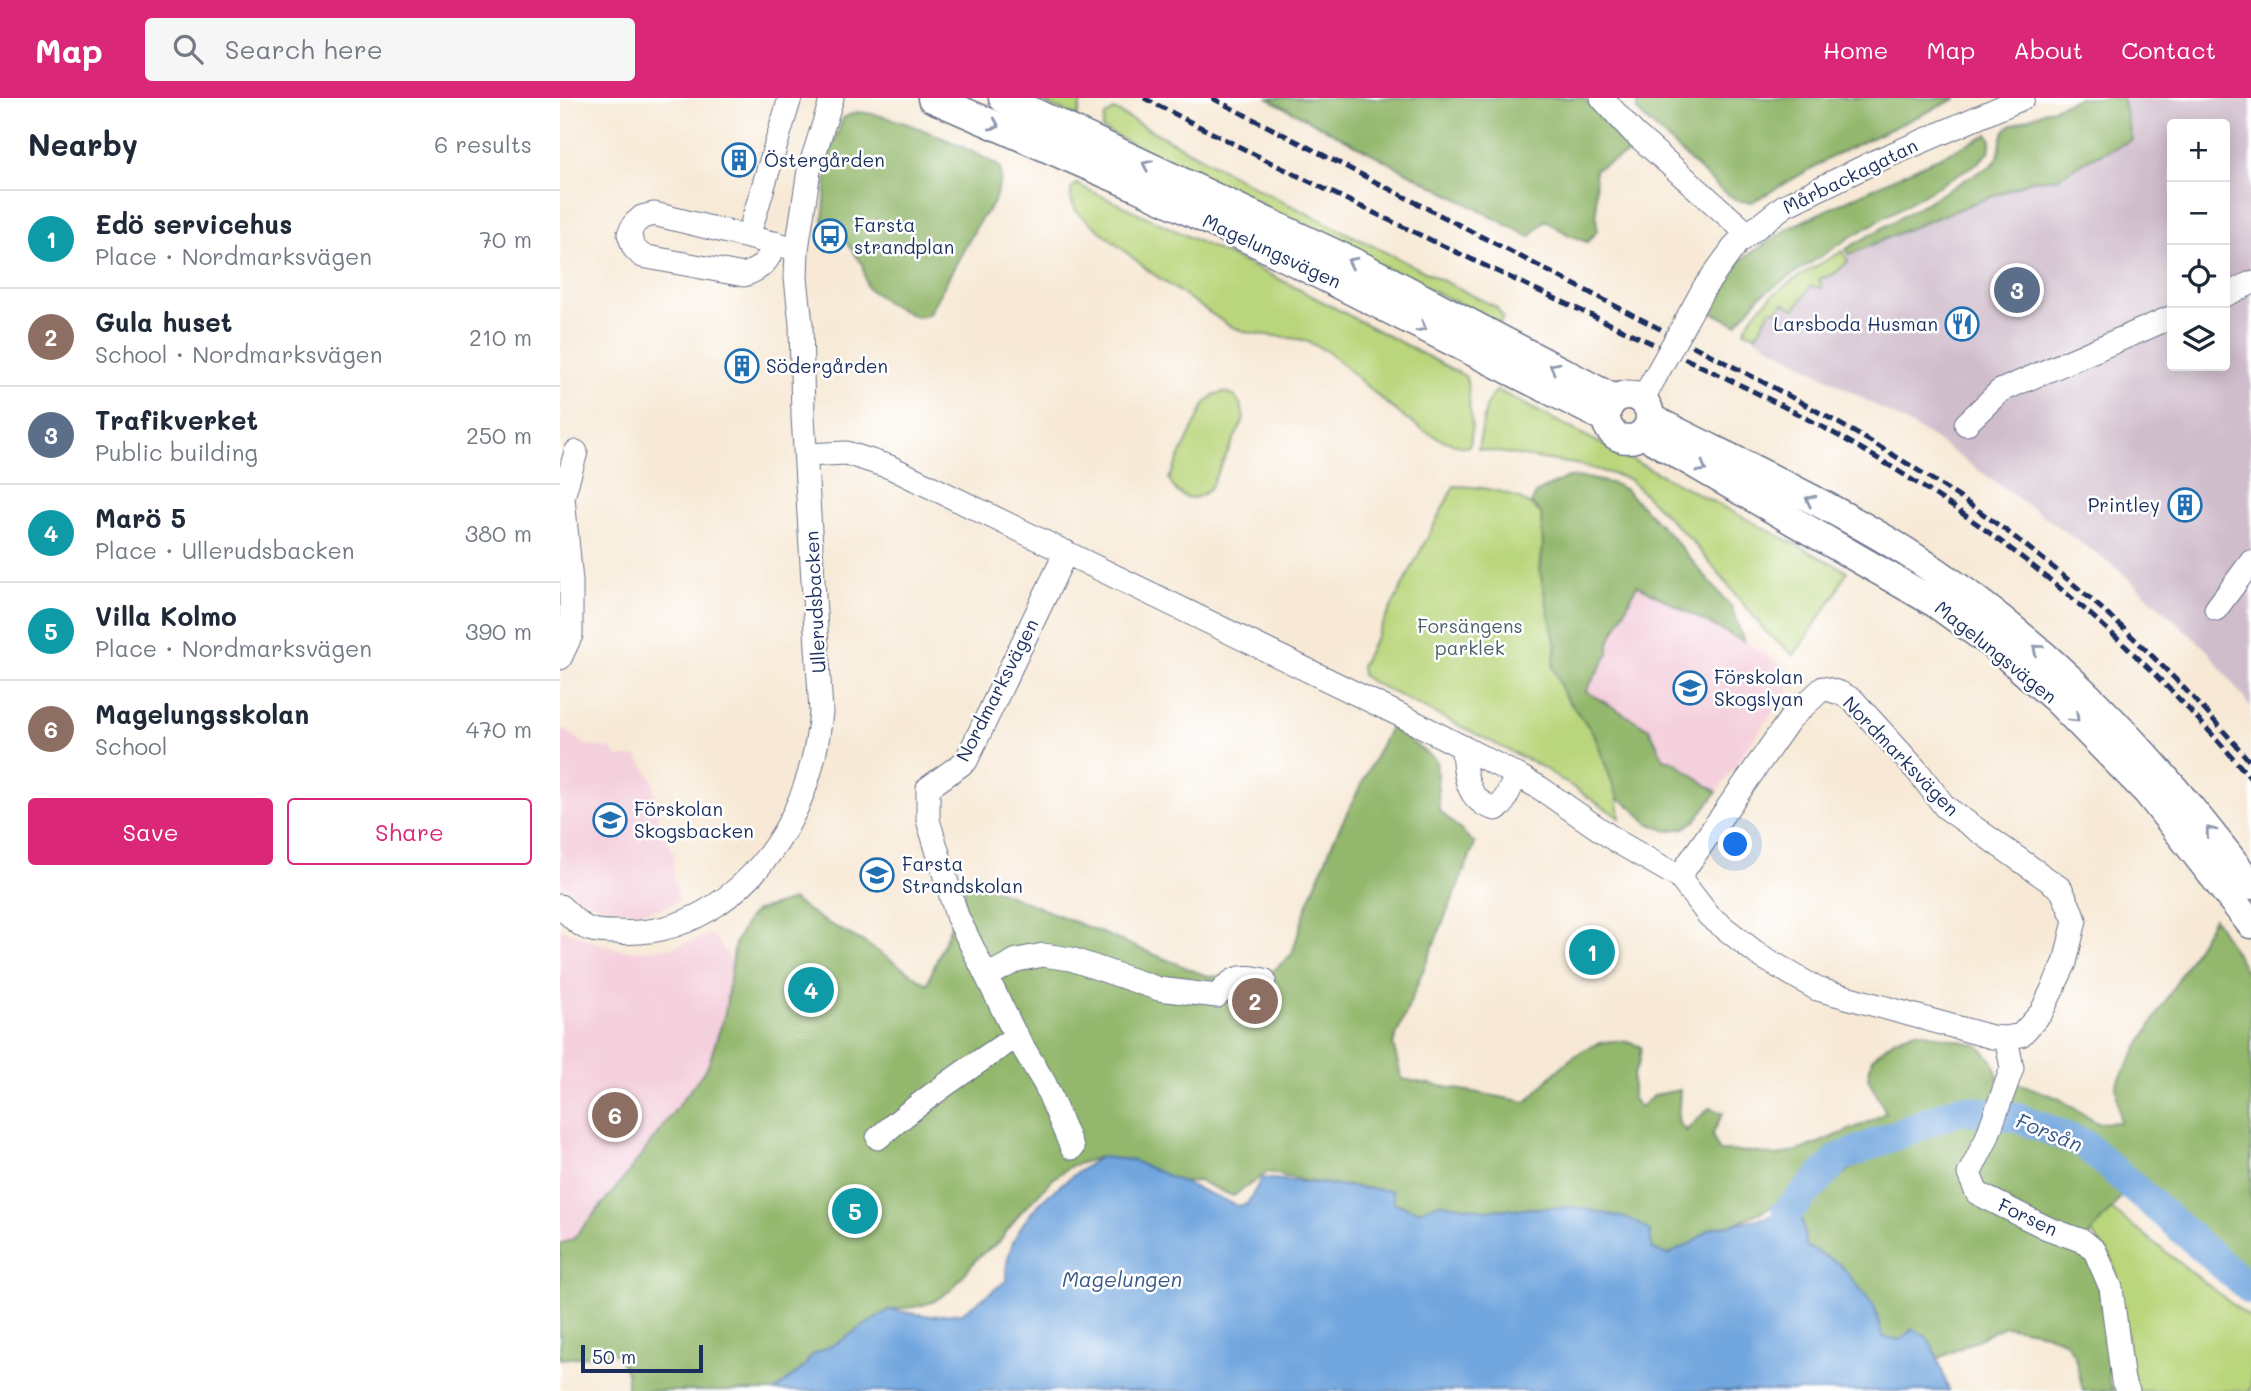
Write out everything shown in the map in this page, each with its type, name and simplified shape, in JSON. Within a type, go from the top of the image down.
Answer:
[{"type":"main road","name":"Magelungsvägen","points":[[932,98],[1635,407],[1935,603],[2000,650],[2057,700],[2148,793],[2251,924]]},
{"type":"main road","name":"Magelungsvägen","points":[[1003,98],[1359,265],[1871,531],[1957,586],[2010,626],[2111,717],[2184,798],[2251,885]]},
{"type":"street","points":[[748,237],[790,98]]},
{"type":"street","name":"Ullerudsbacken","points":[[560,906],[589,929],[638,934],[672,928],[712,908],[752,875],[788,826],[811,773],[821,712],[801,324],[796,278],[786,246],[832,98]]},
{"type":"street","points":[[1601,98],[1633,132],[1748,233]]},
{"type":"street","name":"Mårbackagatan","points":[[1635,407],[1704,288],[1727,254],[1748,233],[1784,206],[1814,190],[2008,101]]},
{"type":"street","points":[[654,214],[786,246],[758,270],[744,275],[642,256],[634,247],[629,234],[634,224],[642,217],[654,214]]},
{"type":"street","points":[[2230,293],[2251,284]]},
{"type":"street","points":[[1966,424],[2000,391],[2167,319]]},
{"type":"street","points":[[560,657],[572,635],[571,581],[563,497],[576,452]]},
{"type":"street","points":[[806,454],[846,453],[867,458],[915,478],[1517,775],[1618,842],[1679,877],[1709,916],[1759,955],[1817,989],[1993,1037],[2007,1038]]},
{"type":"street","name":"Nordmarksvägen","points":[[1066,552],[966,761],[928,788],[928,820],[957,916],[1017,1036],[1045,1084],[1072,1148]]},
{"type":"street","points":[[2216,609],[2251,562]]},
{"type":"street","name":"Nordmarksvägen","points":[[1679,877],[1790,719],[1823,688],[1840,693],[1853,700],[1919,773],[1945,807],[2061,889],[2075,920],[2065,964],[2041,1013],[2021,1035],[2007,1038]]},
{"type":"street","points":[[1463,747],[1465,779],[1474,798],[1486,807],[1496,809],[1502,806],[1517,775]]},
{"type":"street","points":[[986,976],[1017,960],[1043,956],[1070,959],[1159,989],[1217,996],[1232,979],[1244,976],[1264,980]]},
{"type":"street","points":[[878,1138],[903,1116],[1017,1036]]},
{"type":"street","name":"Forsen","points":[[2007,1038],[2012,1068],[1986,1140],[1969,1174],[1977,1193],[2047,1228],[2083,1241],[2095,1251],[2111,1288],[2123,1381],[2128,1391]]},
{"type":"shaded area","points":[[2122,98],[2251,98],[2251,708],[2208,651],[2119,570],[1933,438],[1754,337],[1779,295],[1819,275],[1842,259],[1908,229],[2031,181],[2057,178],[2089,159],[2131,140]]},
{"type":"shaded area","name":"Förskolan Skogslyan","points":[[1637,584],[1728,632],[1802,677],[1748,746],[1717,792],[1673,761],[1664,759],[1649,729],[1586,691],[1609,654],[1609,643]]},
{"type":"shaded area","name":"Förskolan Skogsbacken","points":[[560,729],[568,731],[585,745],[611,749],[618,757],[637,757],[653,780],[660,830],[673,852],[674,878],[679,901],[660,909],[637,912],[598,905],[577,897],[560,882]]},
{"type":"shaded area","points":[[560,929],[616,949],[637,951],[673,947],[712,934],[731,959],[725,1013],[708,1066],[622,1181],[573,1239],[560,1244]]},
{"type":"green space","points":[[1033,98],[1076,98],[1081,102],[1077,117]]},
{"type":"green space","points":[[1267,98],[1584,98],[1630,153],[1595,169],[1597,231],[1587,242],[1569,235],[1545,220],[1530,237]]},
{"type":"green space","points":[[1637,98],[1957,98],[1839,153],[1752,202],[1738,201],[1720,189],[1637,111]]},
{"type":"green space","points":[[2078,98],[2122,98],[2132,140],[2089,159],[2057,178],[2031,181],[1849,255],[1846,249],[1989,167],[1998,156],[2001,139],[2009,126]]},
{"type":"green space","points":[[1114,110],[1264,192],[1496,307],[1503,317],[1500,324],[1102,129],[1105,116]]},
{"type":"green space","points":[[856,112],[889,118],[930,132],[1000,167],[1001,180],[993,204],[980,220],[928,315],[916,317],[891,305],[867,288],[862,264],[844,238],[823,221],[829,156],[843,118]]},
{"type":"green space","points":[[1988,134],[1991,140],[1989,152],[1979,162],[1849,238],[1760,296],[1736,324],[1707,310],[1729,274],[1742,259],[1793,226]]},
{"type":"green space","points":[[1076,184],[1281,280],[1465,376],[1472,431],[1470,444],[1467,447],[1430,434],[1393,409],[1327,351],[1304,340],[1245,332],[1228,325],[1149,271],[1076,211],[1071,190]]},
{"type":"green space","points":[[1843,251],[1848,262],[1834,274],[1819,279],[1822,288],[1811,286],[1795,309],[1783,303],[1776,311],[1771,309],[1756,335],[1744,331],[1751,318],[1773,295]]},
{"type":"green space","points":[[1497,390],[1847,571],[1834,597],[1794,655],[1767,633],[1692,541],[1629,479],[1581,465],[1478,449],[1487,403]]},
{"type":"green space","points":[[1223,392],[1238,401],[1244,419],[1210,488],[1198,497],[1187,497],[1177,491],[1169,479],[1205,403],[1214,395]]},
{"type":"green space","points":[[1568,477],[1614,484],[1626,490],[1671,536],[1731,607],[1744,642],[1637,585],[1609,643],[1609,653],[1586,691],[1649,729],[1664,759],[1673,761],[1717,792],[1695,821],[1684,828],[1667,831],[1648,823],[1618,798],[1594,734],[1564,695],[1553,666],[1556,646],[1540,572],[1543,545],[1541,513],[1531,504],[1537,492]]},
{"type":"green space","name":"Forsängens parklek","points":[[1454,486],[1511,495],[1541,513],[1543,545],[1540,572],[1556,646],[1553,666],[1564,695],[1594,734],[1618,798],[1620,818],[1542,767],[1362,675],[1361,666]]},
{"type":"green space","points":[[1390,727],[1436,760],[1439,810],[1475,844],[1393,1044],[1402,1079],[1527,1102],[1550,1077],[1577,1054],[1608,1041],[1624,1041],[1641,1047],[1639,1062],[1633,1075],[1633,1099],[1640,1107],[1655,1095],[1680,1090],[1678,1122],[1686,1131],[1709,1108],[1723,1113],[1712,1135],[1719,1151],[1777,1156],[1806,1148],[1869,1122],[1886,1112],[1868,1078],[1872,1058],[1895,1039],[1916,1031],[1978,1045],[1992,1060],[1999,1080],[2023,1085],[2058,1098],[2097,1123],[2120,1122],[2116,1085],[2214,918],[2251,979],[2251,1277],[2135,1176],[2056,1120],[2037,1112],[1974,1100],[1950,1106],[1837,1149],[1788,1195],[1771,1207],[1735,1224],[1710,1229],[1692,1243],[1667,1255],[1576,1207],[1485,1210],[1440,1203],[1418,1211],[1394,1203],[1392,1191],[1304,1181],[1268,1172],[1233,1196],[1199,1181],[1169,1182],[1100,1157],[1071,1166],[1055,1177],[1020,1213],[999,1242],[979,1256],[952,1289],[933,1302],[889,1310],[839,1342],[811,1356],[804,1367],[775,1391],[627,1391],[627,1374],[616,1353],[560,1359],[560,1244],[573,1239],[622,1181],[708,1066],[725,1013],[735,943],[748,919],[756,911],[793,900],[927,984],[970,879],[1209,977],[1273,971],[1292,954],[1306,908],[1334,839]]},
{"type":"green space","points":[[1969,1117],[2042,1135],[2084,1157],[2126,1191],[2079,1248],[2096,1266],[2109,1344],[2109,1383],[2114,1391],[2083,1391],[2075,1357],[2066,1342],[2046,1333],[2005,1326],[1938,1359],[1927,1337],[1901,1340],[1882,1337],[1874,1306],[1840,1264],[1806,1246],[1801,1213],[1838,1179],[1857,1165],[1899,1143]]},
{"type":"green space","points":[[2110,1208],[2251,1319],[2251,1391],[2135,1391],[2118,1281],[2111,1257],[2091,1232]]},
{"type":"water","name":"Magelungen","points":[[1100,1157],[1131,1160],[1238,1206],[1247,1204],[1262,1178],[1392,1191],[1394,1203],[1418,1211],[1440,1203],[1485,1210],[1576,1207],[1630,1219],[1650,1231],[1652,1249],[1667,1255],[1692,1243],[1710,1229],[1786,1213],[1801,1213],[1806,1246],[1840,1264],[1874,1306],[1883,1337],[1901,1340],[1912,1329],[1927,1337],[1949,1391],[775,1391],[804,1367],[811,1356],[839,1342],[889,1310],[932,1316],[962,1313],[1006,1281],[1008,1260],[1014,1241],[1023,1223],[1036,1208],[1066,1180]]},
{"type":"waterway","name":"Forsån","points":[[1786,1213],[1839,1158],[1961,1109],[2019,1118],[2084,1144],[2251,1290]]},
{"type":"railway","points":[[1144,98],[1353,203],[1781,405],[1906,476],[2001,541],[2090,614],[2174,693],[2251,779]]},
{"type":"railway","points":[[1212,98],[1770,386],[1891,453],[2018,540],[2101,608],[2179,683],[2251,763]]},
{"type":"place","name":"Östergården","points":[[739,160]]},
{"type":"place","name":"Farsta strandplan","points":[[830,236]]},
{"type":"place","name":"Trafikverket","points":[[2017,290]]},
{"type":"place","name":"Larsboda Husman","points":[[1962,324]]},
{"type":"place","name":"Södergården","points":[[742,366]]},
{"type":"place","name":"Printley","points":[[2185,505]]},
{"type":"place","name":"Förskolan Skogslyan","points":[[1690,688]]},
{"type":"place","name":"Förskolan Skogsbacken","points":[[610,820]]},
{"type":"place","name":"Farsta Strandskolan","points":[[877,875]]},
{"type":"place","name":"Edö servicehus","points":[[1592,952]]},
{"type":"place","name":"Marö 5","points":[[811,990]]},
{"type":"place","name":"Gula huset","points":[[1255,1001]]},
{"type":"place","name":"Magelungsskolan","points":[[615,1115]]},
{"type":"place","name":"Villa Kolmo","points":[[855,1211]]}]
